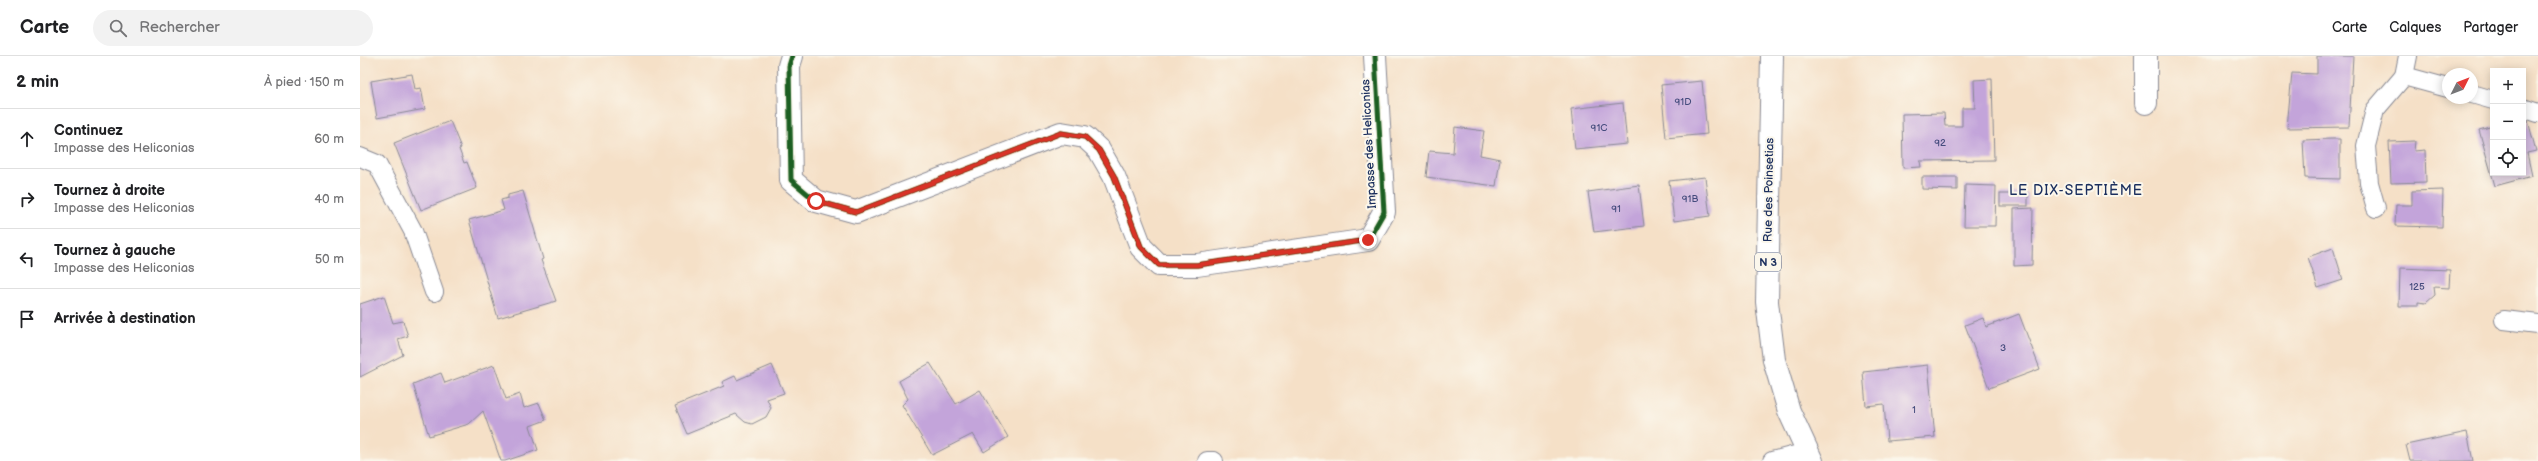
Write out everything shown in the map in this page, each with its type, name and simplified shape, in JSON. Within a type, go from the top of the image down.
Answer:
[{"type":"street","name":"Impasse des Heliconias","points":[[792,56],[788,66],[791,180],[816,201],[856,212],[1061,133],[1085,137],[1099,150],[1114,176],[1141,247],[1159,265],[1197,265],[1368,240],[1384,212],[1375,56]]},
{"type":"street","name":"Rue des Poinsetias","points":[[1772,56],[1767,302],[1774,360],[1789,411],[1810,456]]},
{"type":"street","points":[[2146,56],[2146,102]]},
{"type":"lane","points":[[2376,208],[2369,183],[2366,146],[2375,110],[2404,76],[2408,56]]},
{"type":"lane","points":[[2404,76],[2442,86]]},
{"type":"lane","points":[[2478,96],[2490,99]]},
{"type":"lane","points":[[2526,109],[2538,113]]},
{"type":"lane","points":[[360,157],[377,164],[413,231],[434,292]]},
{"type":"lane","points":[[2504,320],[2538,324]]},
{"type":"lane","points":[[1772,461],[1810,456]]},
{"type":"lane","points":[[1207,461],[1214,461]]},
{"type":"building","points":[[2317,56],[2353,56],[2349,127],[2287,128],[2292,73],[2317,74]]},
{"type":"building","points":[[412,74],[415,89],[421,88],[425,109],[377,118],[371,81]]},
{"type":"building","points":[[1992,79],[1994,160],[1920,161],[1921,167],[1903,168],[1902,114],[1944,113],[1945,126],[1962,126],[1962,108],[1975,108],[1974,80]]},
{"type":"building","points":[[1702,81],[1707,134],[1666,138],[1661,85]]},
{"type":"building","points":[[1623,103],[1627,144],[1575,149],[1571,109]]},
{"type":"building","points":[[2526,117],[2536,151],[2527,153],[2532,176],[2495,186],[2492,176],[2526,176]]},
{"type":"building","points":[[450,121],[461,148],[459,149],[464,163],[467,162],[477,188],[421,210],[394,143]]},
{"type":"building","points":[[1455,127],[1484,131],[1480,155],[1500,159],[1496,186],[1426,177],[1429,151],[1453,153]]},
{"type":"building","points":[[2490,127],[2490,168],[2479,130]]},
{"type":"building","points":[[2340,139],[2340,179],[2305,178],[2303,140]]},
{"type":"building","points":[[2415,141],[2414,151],[2425,150],[2426,182],[2391,183],[2389,142]]},
{"type":"building","points":[[1705,177],[1710,216],[1674,221],[1669,181]]},
{"type":"building","points":[[1922,177],[1957,177],[1957,190],[1922,189]]},
{"type":"building","points":[[1639,185],[1644,226],[1594,232],[1588,192]]},
{"type":"building","points":[[1965,185],[1996,186],[1995,226],[1964,226]]},
{"type":"building","points":[[2443,190],[2442,227],[2395,226],[2396,205],[2412,205],[2412,191]]},
{"type":"building","points":[[523,191],[543,259],[541,260],[556,301],[498,318],[469,220],[504,210],[501,200],[508,198],[508,195]]},
{"type":"building","points":[[2000,194],[2028,194],[2028,206],[2000,206]]},
{"type":"building","points":[[2033,208],[2032,265],[2014,266],[2014,209]]},
{"type":"building","points":[[2333,248],[2343,280],[2318,288],[2308,257]]},
{"type":"building","points":[[2400,268],[2450,270],[2449,288],[2434,287],[2435,295],[2426,303],[2418,302],[2418,306],[2399,306]]},
{"type":"building","points":[[384,296],[393,323],[403,321],[408,336],[398,339],[403,355],[360,377],[360,304]]},
{"type":"building","points":[[2019,314],[2040,369],[1989,388],[1965,325],[1983,318],[1986,327]]},
{"type":"building","points":[[930,363],[956,404],[980,390],[1008,437],[984,452],[973,434],[932,455],[902,405],[908,399],[899,381]]},
{"type":"building","points":[[494,365],[506,399],[520,394],[524,408],[539,403],[546,420],[530,426],[538,450],[505,461],[501,461],[483,411],[469,424],[429,436],[413,384],[441,373],[445,383]]},
{"type":"building","points":[[772,365],[784,393],[767,399],[771,408],[766,417],[752,424],[745,422],[736,414],[687,434],[675,406],[724,386],[722,382],[735,376],[737,380]]},
{"type":"building","points":[[1928,365],[1935,437],[1887,441],[1884,404],[1866,406],[1863,372]]},
{"type":"building","points":[[2467,432],[2473,461],[2410,461],[2406,445]]},
{"type":"cycle path","points":[[792,56],[789,66],[791,180],[816,201],[856,212],[1061,133],[1085,137],[1099,150],[1114,176],[1141,247],[1159,265],[1197,265],[1368,240],[1384,212],[1375,56]]},
{"type":"district","name":"LE DIX-SEPTIÈME","points":[[2076,190]]},
{"type":"route","points":[[816,201],[856,212],[1061,133],[1085,137],[1099,150],[1114,176],[1141,247],[1159,265],[1197,265],[1368,240]]}]
